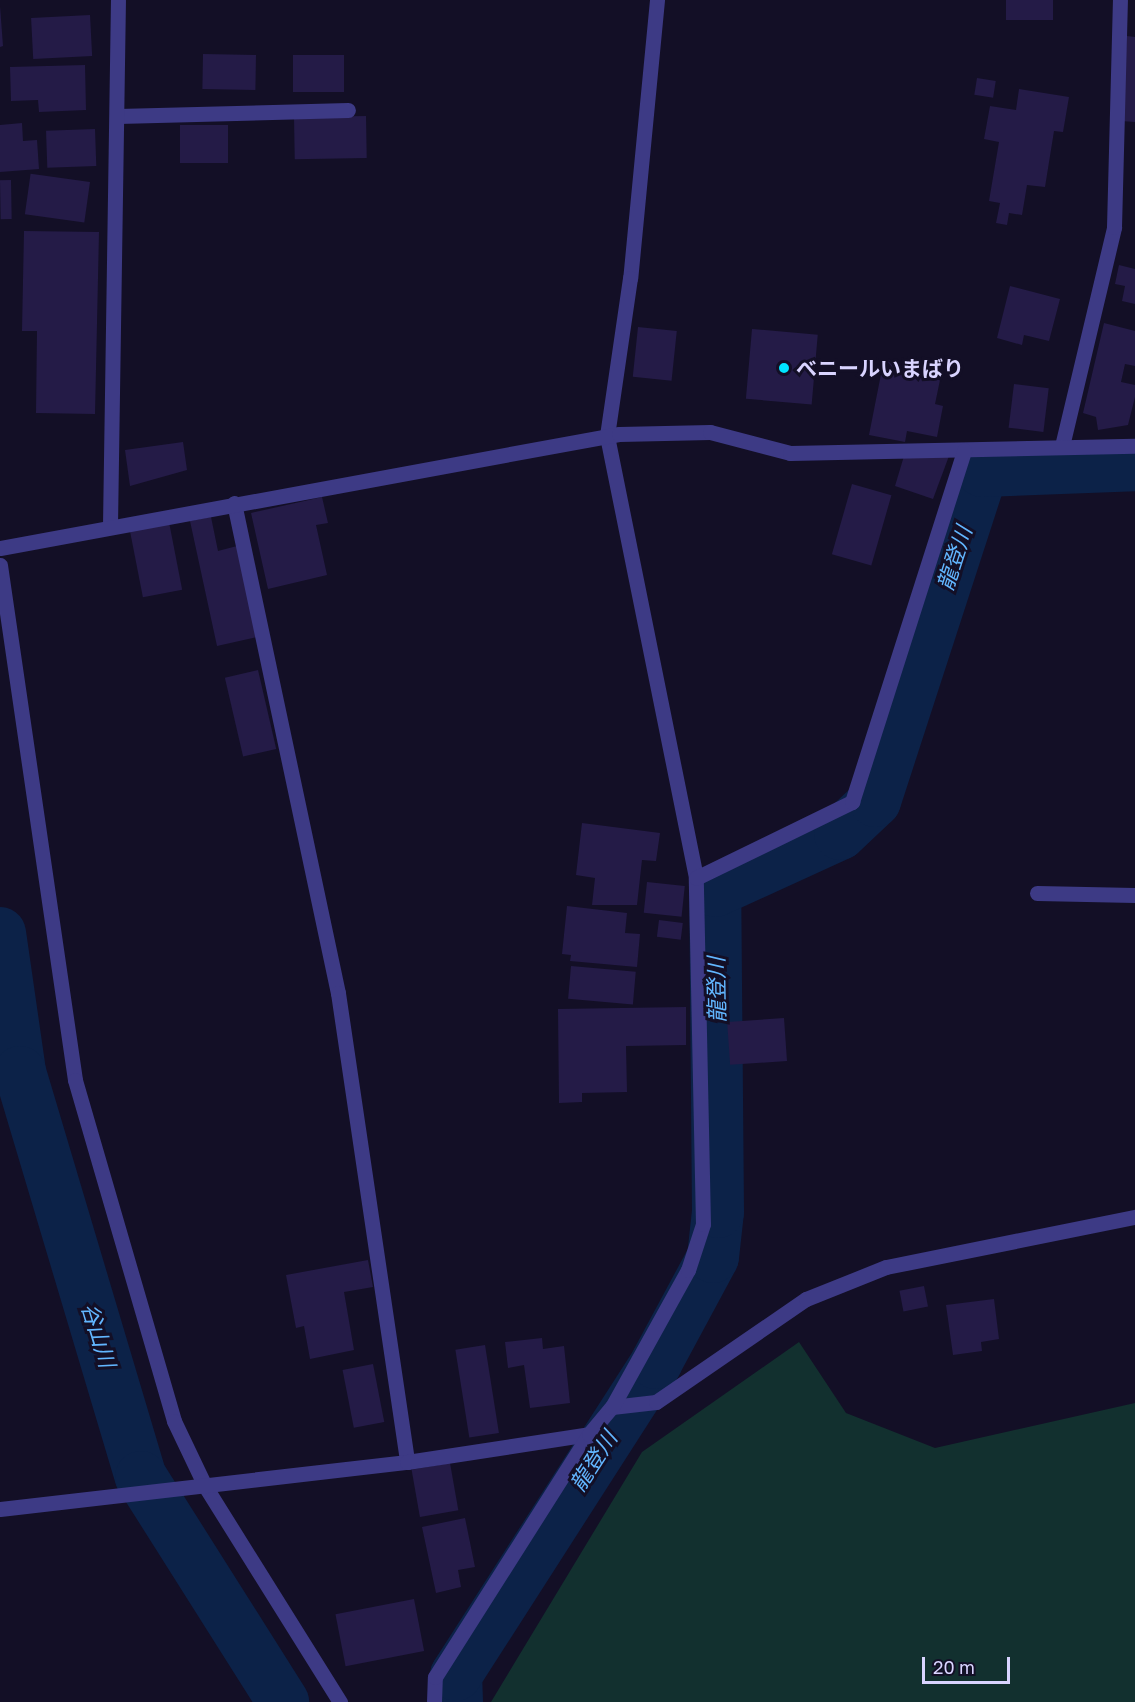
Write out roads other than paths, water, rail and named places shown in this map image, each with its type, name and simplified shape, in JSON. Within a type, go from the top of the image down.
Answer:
[{"type":"street","points":[[110,525],[118,0]]},
{"type":"street","points":[[434,1702],[435,1677],[589,1434],[612,1407],[688,1270],[703,1224],[696,878],[607,436],[630,278],[657,0]]},
{"type":"street","points":[[1062,447],[1114,227],[1120,0]]},
{"type":"street","points":[[118,116],[348,110]]},
{"type":"street","points":[[0,548],[110,525],[607,436],[710,432],[790,453],[1135,446]]},
{"type":"street","points":[[696,878],[852,802],[964,450]]},
{"type":"street","points":[[234,503],[338,993],[407,1462]]},
{"type":"street","points":[[0,565],[75,1080],[174,1421],[205,1486],[340,1702]]},
{"type":"street","points":[[1037,893],[1135,895]]},
{"type":"street","points":[[612,1407],[656,1402],[806,1299],[886,1267],[1135,1217]]},
{"type":"street","points":[[0,1509],[407,1462],[589,1434]]},
{"type":"waterway","name":"龍登川","points":[[457,1702],[456,1675],[656,1363],[713,1257],[718,1212],[715,891],[840,834],[875,801],[982,471],[1135,465]]},
{"type":"waterway","name":"谷山川","points":[[0,933],[20,1072],[141,1477],[283,1702]]},
{"type":"place","name":"べニールいまばり","points":[[784,368]]}]
